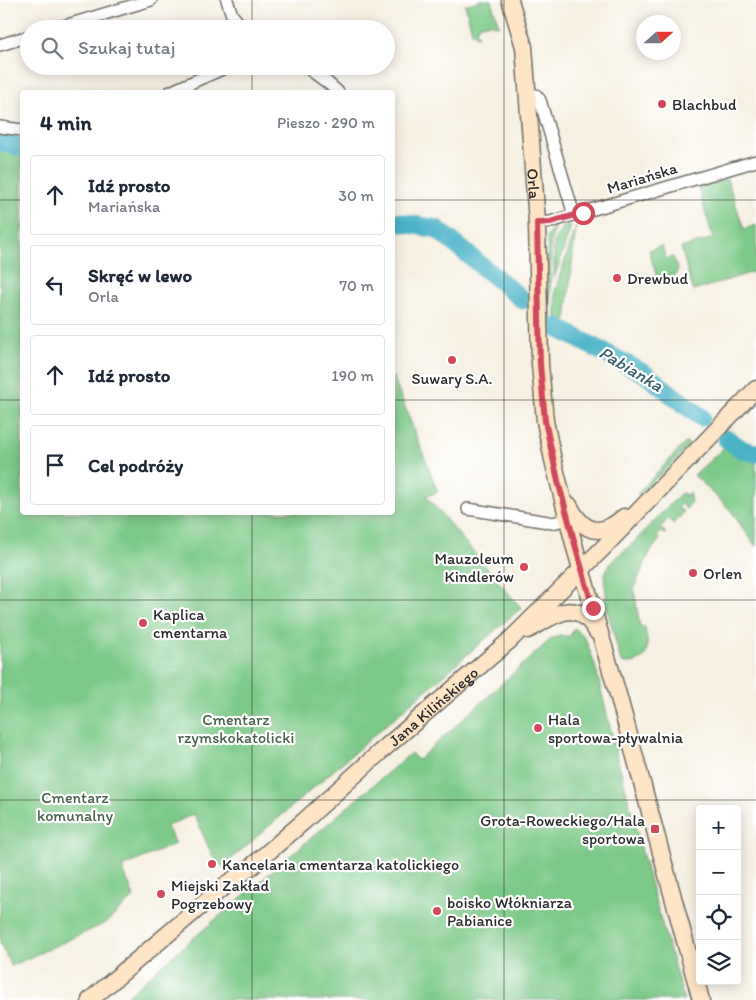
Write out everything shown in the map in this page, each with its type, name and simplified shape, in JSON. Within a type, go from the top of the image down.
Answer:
[{"type":"street","points":[[84,20],[151,0]]},
{"type":"street","points":[[227,0],[232,15],[236,20]]},
{"type":"street","name":"Orla","points":[[510,0],[524,47],[537,223],[541,380],[545,421],[558,481]]},
{"type":"street","points":[[0,45],[20,39]]},
{"type":"street","points":[[175,90],[209,75]]},
{"type":"street","points":[[317,75],[336,90]]},
{"type":"street","name":"Orla","points":[[528,96],[536,95],[540,100],[574,215]]},
{"type":"street","points":[[0,127],[20,130]]},
{"type":"street","name":"Mariańska","points":[[537,223],[550,222],[756,161]]},
{"type":"street","name":"Jana Kilińskiego","points":[[90,1000],[228,883],[251,867],[508,641],[582,569],[756,389]]},
{"type":"street","points":[[558,481],[570,508],[581,523],[590,529],[602,530],[617,524],[668,480]]},
{"type":"street","points":[[558,481],[701,1000]]},
{"type":"street","points":[[468,509],[552,523],[568,519]]},
{"type":"street","points":[[508,641],[550,617],[568,611],[581,614],[590,621],[605,650]]},
{"type":"green space","points":[[481,0],[491,0],[499,26],[490,23],[478,26],[476,29],[478,36],[476,36],[472,32],[465,5]]},
{"type":"green space","points":[[0,147],[20,152],[20,515],[395,515],[395,381],[438,492],[426,496],[521,608],[222,867],[212,855],[194,814],[167,826],[175,844],[122,867],[134,897],[106,923],[11,966],[0,943]]},
{"type":"green space","points":[[727,179],[744,229],[756,225],[756,271],[693,291],[681,248],[713,238],[698,188]]},
{"type":"green space","points":[[570,225],[554,279],[554,240],[562,228]]},
{"type":"green space","points":[[576,227],[566,321],[556,317],[555,290]]},
{"type":"green space","points":[[555,228],[551,240],[550,350],[547,342],[547,237],[552,229]]},
{"type":"green space","points":[[662,246],[666,259],[673,257],[678,270],[675,275],[662,279],[656,275],[649,250]]},
{"type":"green space","points":[[731,441],[743,450],[756,453],[756,547],[731,511],[694,475]]},
{"type":"green space","points":[[686,442],[688,446],[671,465],[637,494]]},
{"type":"green space","points":[[689,492],[691,502],[686,509],[682,504],[678,508],[684,512],[673,524],[668,519],[660,528],[666,533],[662,532],[657,536],[660,539],[650,552],[634,588],[640,627],[645,627],[646,653],[644,657],[634,663],[621,662],[605,601],[604,580],[608,566],[679,495],[682,493],[686,495]]},
{"type":"green space","points":[[574,628],[586,640],[595,665],[650,882],[684,1000],[123,1000],[411,753],[418,760],[552,638],[570,636]]},
{"type":"waterway","name":"Pabianka","points":[[0,141],[20,146]]},
{"type":"waterway","name":"Pabianka","points":[[395,222],[437,229],[523,300]]},
{"type":"waterway","name":"Pabianka","points":[[556,327],[645,374],[701,417]]},
{"type":"waterway","name":"Pabianka","points":[[727,439],[743,450],[756,453]]},
{"type":"place","name":"Blachbud","points":[[662,104]]},
{"type":"place","name":"Drewbud","points":[[617,278]]},
{"type":"place","name":"Suwary S.A.","points":[[452,360]]},
{"type":"place","name":"Mauzoleum Kindlerów","points":[[524,567]]},
{"type":"place","name":"Orlen","points":[[693,573]]},
{"type":"place","name":"Kaplica cmentarna","points":[[143,623]]},
{"type":"place","name":"Hala sportowa-pływalnia","points":[[538,728]]},
{"type":"place","name":"Grota-Roweckiego/Hala sportowa","points":[[655,829]]},
{"type":"place","name":"Kancelaria cmentarza katolickiego","points":[[212,864]]},
{"type":"place","name":"Miejski Zakład Pogrzebowy","points":[[161,894]]},
{"type":"place","name":"boisko Włókniarza Pabianice","points":[[437,911]]},
{"type":"route","points":[[583,213],[550,222],[537,223],[540,364],[545,421],[553,460],[593,608]]},
{"type":"park label","name":"Cmentarz rzymskokatolicki","points":[[236,728]]},
{"type":"park label","name":"Cmentarz komunalny","points":[[75,806]]}]
